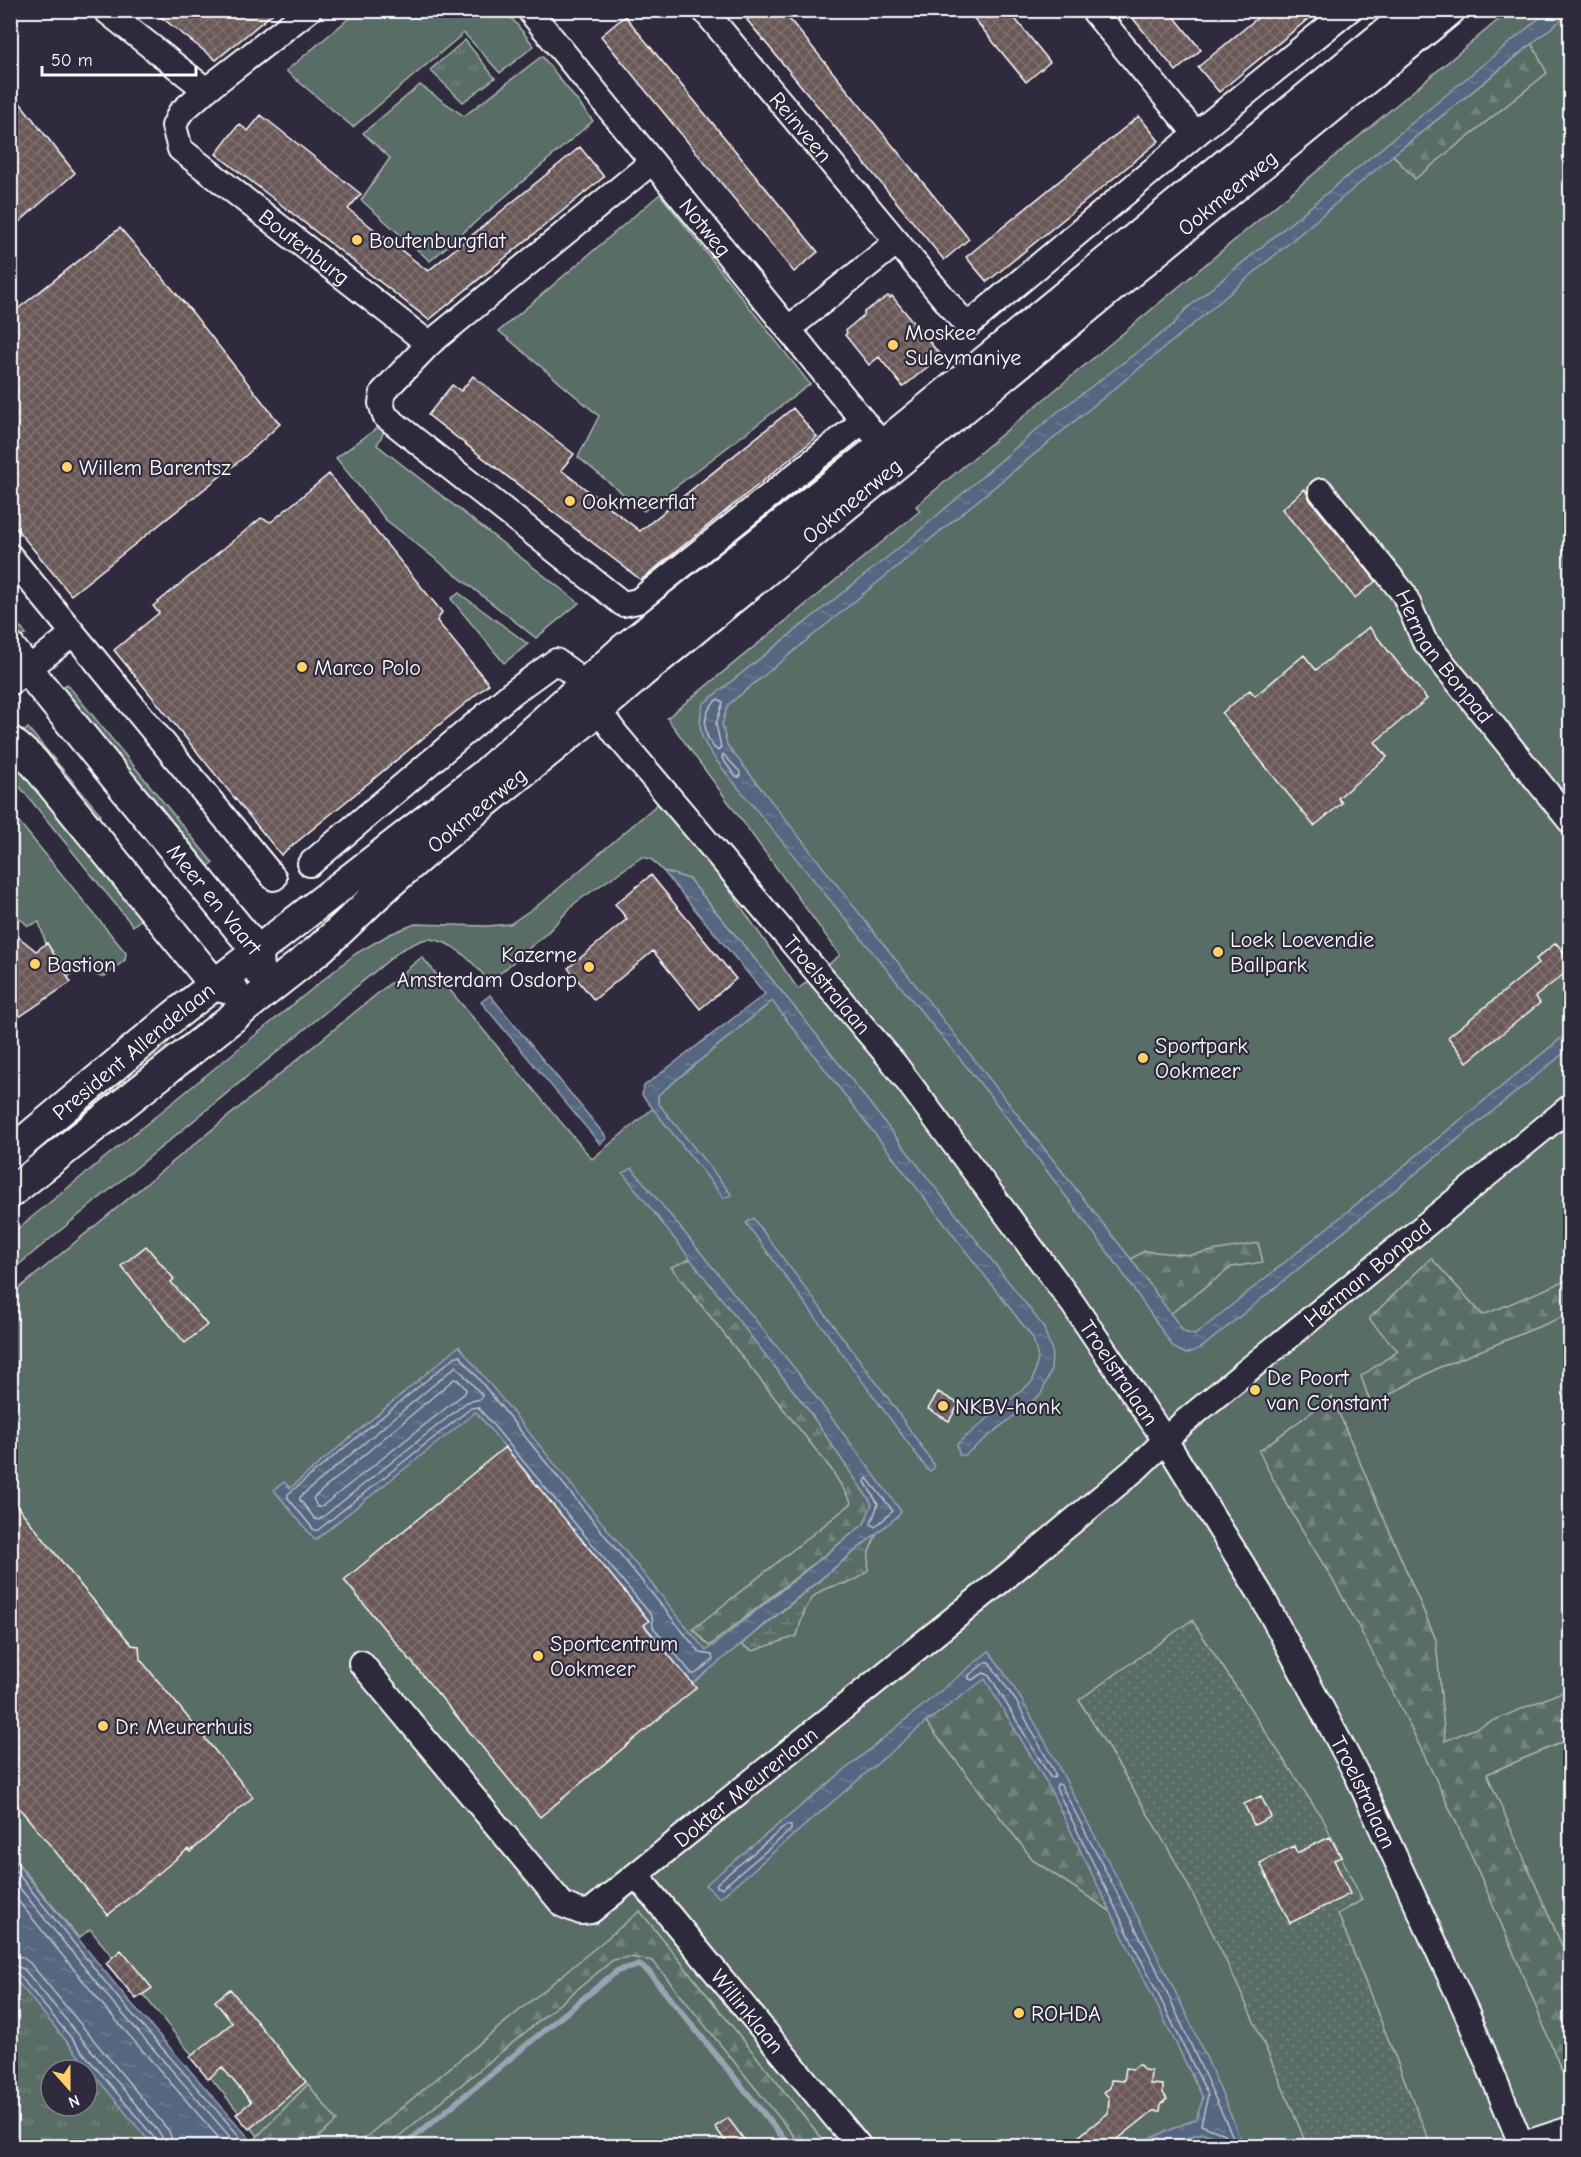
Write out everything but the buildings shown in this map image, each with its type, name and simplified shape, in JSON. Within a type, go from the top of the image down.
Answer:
[{"type":"main road","name":"Ookmeerweg","points":[[258,952],[484,775],[635,640],[883,445],[1414,10]]},
{"type":"main road","name":"Ookmeerweg","points":[[259,995],[354,919],[400,873],[599,711],[641,673],[1450,10]]},
{"type":"main road","name":"Meer en Vaart","points":[[16,666],[258,952],[259,995],[215,985]]},
{"type":"main road","points":[[10,741],[32,760],[215,985]]},
{"type":"main road","name":"President Allendelaan","points":[[10,1153],[258,952]]},
{"type":"main road","name":"President Allendelaan","points":[[10,1193],[259,995]]},
{"type":"street","points":[[105,10],[206,90],[309,10]]},
{"type":"street","name":"Reinveen","points":[[704,10],[967,326],[1196,134]]},
{"type":"street","points":[[1093,10],[1196,134],[1349,10]]},
{"type":"street","name":"Notweg","points":[[534,12],[652,162],[883,445]]},
{"type":"street","name":"Boutenburg","points":[[206,90],[180,113],[174,126],[180,149],[429,344]]},
{"type":"street","points":[[652,162],[429,344],[383,392],[381,403],[386,416],[623,604],[638,601],[863,421]]},
{"type":"street","points":[[789,329],[897,242]]},
{"type":"street","name":"Herman Bonpad","points":[[1321,491],[1404,594],[1426,643],[1570,821]]},
{"type":"street","points":[[10,556],[274,878]]},
{"type":"street","name":"Meer en Vaart","points":[[16,666],[73,633]]},
{"type":"street","points":[[310,864],[512,693],[556,662],[571,672],[582,686]]},
{"type":"street","name":"Troelstralaan","points":[[582,686],[599,711],[894,1063],[1073,1304],[1165,1440],[1260,1593],[1357,1775],[1467,2011],[1522,2146]]},
{"type":"street","name":"Herman Bonpad","points":[[1165,1440],[1570,1107]]},
{"type":"street","name":"Dokter Meurerlaan","points":[[361,1663],[563,1905],[581,1912],[591,1911],[1008,1575],[1139,1466],[1165,1440]]},
{"type":"street","name":"Willinklaan","points":[[636,1875],[859,2146]]},
{"type":"street","points":[[1522,2146],[1570,2129]]},
{"type":"green space","points":[[359,10],[506,11],[534,46],[500,73],[464,33],[353,127],[286,71]]},
{"type":"green space","name":"Sportpark Ookmeer","points":[[1509,11],[1570,11],[1570,2146],[266,2146],[90,1929],[79,1938],[11,1855],[11,1295],[422,957],[592,1159],[658,1104],[658,1095],[772,1001],[787,998],[689,879],[663,871],[651,859],[642,857],[575,903],[548,932],[490,982],[463,954],[446,943],[425,939],[401,950],[11,1271],[11,1234],[355,954],[390,934],[415,924],[487,926],[510,924],[545,900],[660,802],[706,856],[798,989],[840,955],[667,718],[920,511],[916,506]]},
{"type":"green space","points":[[465,40],[495,78],[463,102],[430,70]]},
{"type":"green space","points":[[1532,44],[1547,73],[1415,179],[1393,155]]},
{"type":"green space","points":[[542,56],[593,121],[430,261],[361,200],[390,158],[363,133],[420,85],[464,116]]},
{"type":"green space","points":[[660,194],[810,384],[644,511],[578,457],[599,416],[499,331]]},
{"type":"green space","points":[[380,426],[385,430],[377,445],[579,603],[536,638],[386,520],[336,458]]},
{"type":"green space","points":[[459,593],[528,644],[504,663],[451,599]]},
{"type":"green space","points":[[10,615],[26,634],[14,643],[11,639]]},
{"type":"green space","points":[[67,684],[213,863],[202,872],[55,693]]},
{"type":"green space","points":[[28,728],[101,815],[94,822],[16,738]]},
{"type":"green space","points":[[10,752],[145,916],[133,926],[11,776]]},
{"type":"green space","points":[[10,811],[126,953],[125,960],[105,976],[98,976],[87,963],[68,977],[46,944],[39,922],[28,926],[11,910]]},
{"type":"green space","points":[[158,1037],[170,1051],[11,1181],[11,1161]]},
{"type":"green space","points":[[1258,1243],[1263,1262],[1232,1267],[1170,1314],[1131,1259],[1144,1251],[1190,1255]]},
{"type":"green space","points":[[1431,1258],[1483,1315],[1570,1279],[1570,1314],[1438,1368],[1374,1403],[1369,1399],[1361,1376],[1398,1351],[1369,1319]]},
{"type":"green space","points":[[691,1259],[807,1408],[873,1505],[864,1524],[709,1646],[693,1629],[852,1503],[831,1469],[671,1267]]},
{"type":"green space","points":[[1332,1397],[1436,1640],[1445,1741],[1564,1691],[1570,1707],[1570,1739],[1487,1774],[1570,1964],[1570,2093],[1494,1907],[1409,1724],[1347,1605],[1279,1491],[1259,1451]]},
{"type":"green space","points":[[877,1533],[869,1552],[868,1570],[856,1580],[828,1588],[811,1599],[797,1636],[753,1651],[741,1645]]},
{"type":"green space","points":[[1192,1620],[1324,1821],[1362,1900],[1338,1914],[1431,2146],[1307,2146],[1245,2002],[1211,1930],[1175,1861],[1079,1700]]},
{"type":"green space","points":[[985,1678],[1047,1783],[1113,1913],[1034,1861],[926,1722]]},
{"type":"green space","points":[[640,1911],[828,2146],[802,2146],[653,1961],[629,1957],[613,1960],[387,2146],[355,2146]]},
{"type":"green space","points":[[11,1939],[178,2146],[11,2146]]},
{"type":"green space","points":[[308,2084],[337,2121],[308,2146],[256,2146],[252,2142]]},
{"type":"water","points":[[1548,11],[1570,11],[1570,13],[1393,155],[1197,321],[728,705],[722,724],[727,745],[1131,1259],[1184,1332],[1195,1335],[1570,1031],[1569,1049],[1201,1348],[1186,1354],[1174,1348],[1113,1259],[992,1098],[716,760],[706,745],[701,731],[703,704],[905,543],[1055,414],[1173,325],[1185,310]]},
{"type":"water","points":[[663,871],[689,879],[801,1015],[1043,1326],[1052,1351],[1051,1371],[1041,1394],[965,1455],[959,1455],[957,1444],[1033,1381],[1038,1358],[1033,1338],[772,1001],[658,1095],[658,1103],[732,1195],[724,1198],[642,1095],[644,1086],[765,994]]},
{"type":"water","points":[[490,995],[607,1138],[600,1144],[481,1002]]},
{"type":"water","points":[[632,1168],[796,1370],[901,1511],[899,1515],[692,1684],[644,1625],[648,1621],[476,1412],[315,1540],[274,1490],[284,1482],[290,1488],[459,1346],[706,1651],[864,1524],[872,1504],[807,1408],[623,1173]]},
{"type":"water","points":[[753,1218],[888,1398],[934,1465],[930,1471],[746,1223]]},
{"type":"water","points":[[989,1651],[1042,1736],[1151,1943],[1191,2024],[1243,2146],[1223,2146],[1220,2139],[1204,2133],[1165,2146],[1138,2146],[1146,2140],[1196,2119],[1203,2098],[1047,1783],[985,1679],[926,1722],[720,1898],[705,1885]]},
{"type":"water","points":[[10,1855],[124,1995],[256,2146],[153,2146],[99,2081],[99,2058],[80,2058],[11,1974]]},
{"type":"waterway","points":[[403,2146],[617,1971],[639,1965],[648,1971],[790,2146]]},
{"type":"place","name":"Boutenburgflat","points":[[357,240]]},
{"type":"place","name":"Moskee Suleymaniye","points":[[893,345]]},
{"type":"place","name":"Willem Barentsz","points":[[67,467]]},
{"type":"place","name":"Ookmeerflat","points":[[570,501]]},
{"type":"place","name":"Marco Polo","points":[[302,667]]},
{"type":"place","name":"Loek Loevendie Ballpark","points":[[1218,952]]},
{"type":"place","name":"Bastion","points":[[35,964]]},
{"type":"place","name":"Kazerne Amsterdam Osdorp","points":[[589,967]]},
{"type":"place","name":"Sportpark Ookmeer","points":[[1143,1058]]},
{"type":"place","name":"De Poort van Constant","points":[[1255,1390]]},
{"type":"place","name":"NKBV-honk","points":[[943,1406]]},
{"type":"place","name":"Sportcentrum Ookmeer","points":[[538,1656]]},
{"type":"place","name":"Dr. Meurerhuis","points":[[103,1726]]},
{"type":"place","name":"ROHDA","points":[[1019,2013]]}]
